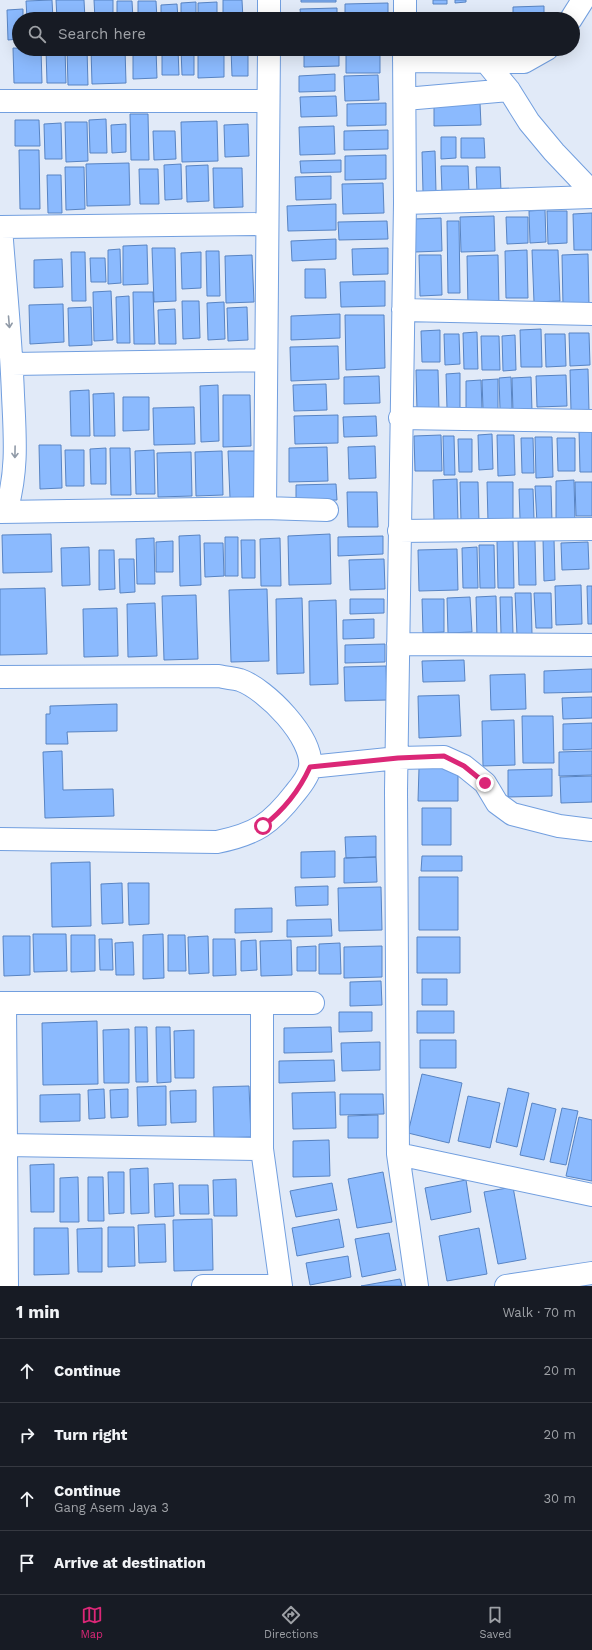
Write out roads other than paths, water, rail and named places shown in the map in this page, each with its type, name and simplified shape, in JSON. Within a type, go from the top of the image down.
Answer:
[{"type":"street","points":[[269,0],[269,12]]},
{"type":"street","points":[[405,0],[405,12]]},
{"type":"street","points":[[575,12],[583,0]]},
{"type":"street","points":[[587,0],[592,5]]},
{"type":"street","points":[[265,508],[269,56]]},
{"type":"street","points":[[404,56],[405,203],[400,418],[398,758],[396,798],[398,1154],[417,1286]]},
{"type":"street","points":[[416,56],[486,62],[524,62],[534,56]]},
{"type":"street","points":[[486,62],[509,90],[529,122],[592,192]]},
{"type":"street","points":[[405,99],[509,90]]},
{"type":"street","points":[[0,101],[268,101]]},
{"type":"street","points":[[405,203],[592,198]]},
{"type":"street","points":[[267,224],[0,227],[12,364],[15,474],[3,512],[265,508],[327,510]]},
{"type":"street","points":[[403,310],[592,314]]},
{"type":"street","points":[[12,364],[266,360]]},
{"type":"street","points":[[400,418],[592,421]]},
{"type":"street","points":[[399,531],[592,529]]},
{"type":"street","points":[[398,644],[592,645]]},
{"type":"street","points":[[0,677],[219,676],[240,680],[262,694],[279,708],[307,748],[310,767],[301,786],[278,814],[242,837],[218,842],[0,839]]},
{"type":"street","points":[[310,767],[398,758],[444,756],[464,766],[485,783],[497,803],[512,814],[559,826],[592,830]]},
{"type":"street","points":[[7,1286],[6,1145],[2,1003],[313,1003]]},
{"type":"street","points":[[203,1286],[281,1286],[262,1149],[262,1003]]},
{"type":"street","points":[[6,1145],[262,1149]]},
{"type":"street","points":[[398,1154],[592,1195]]},
{"type":"street","points":[[506,1286],[592,1273]]}]
